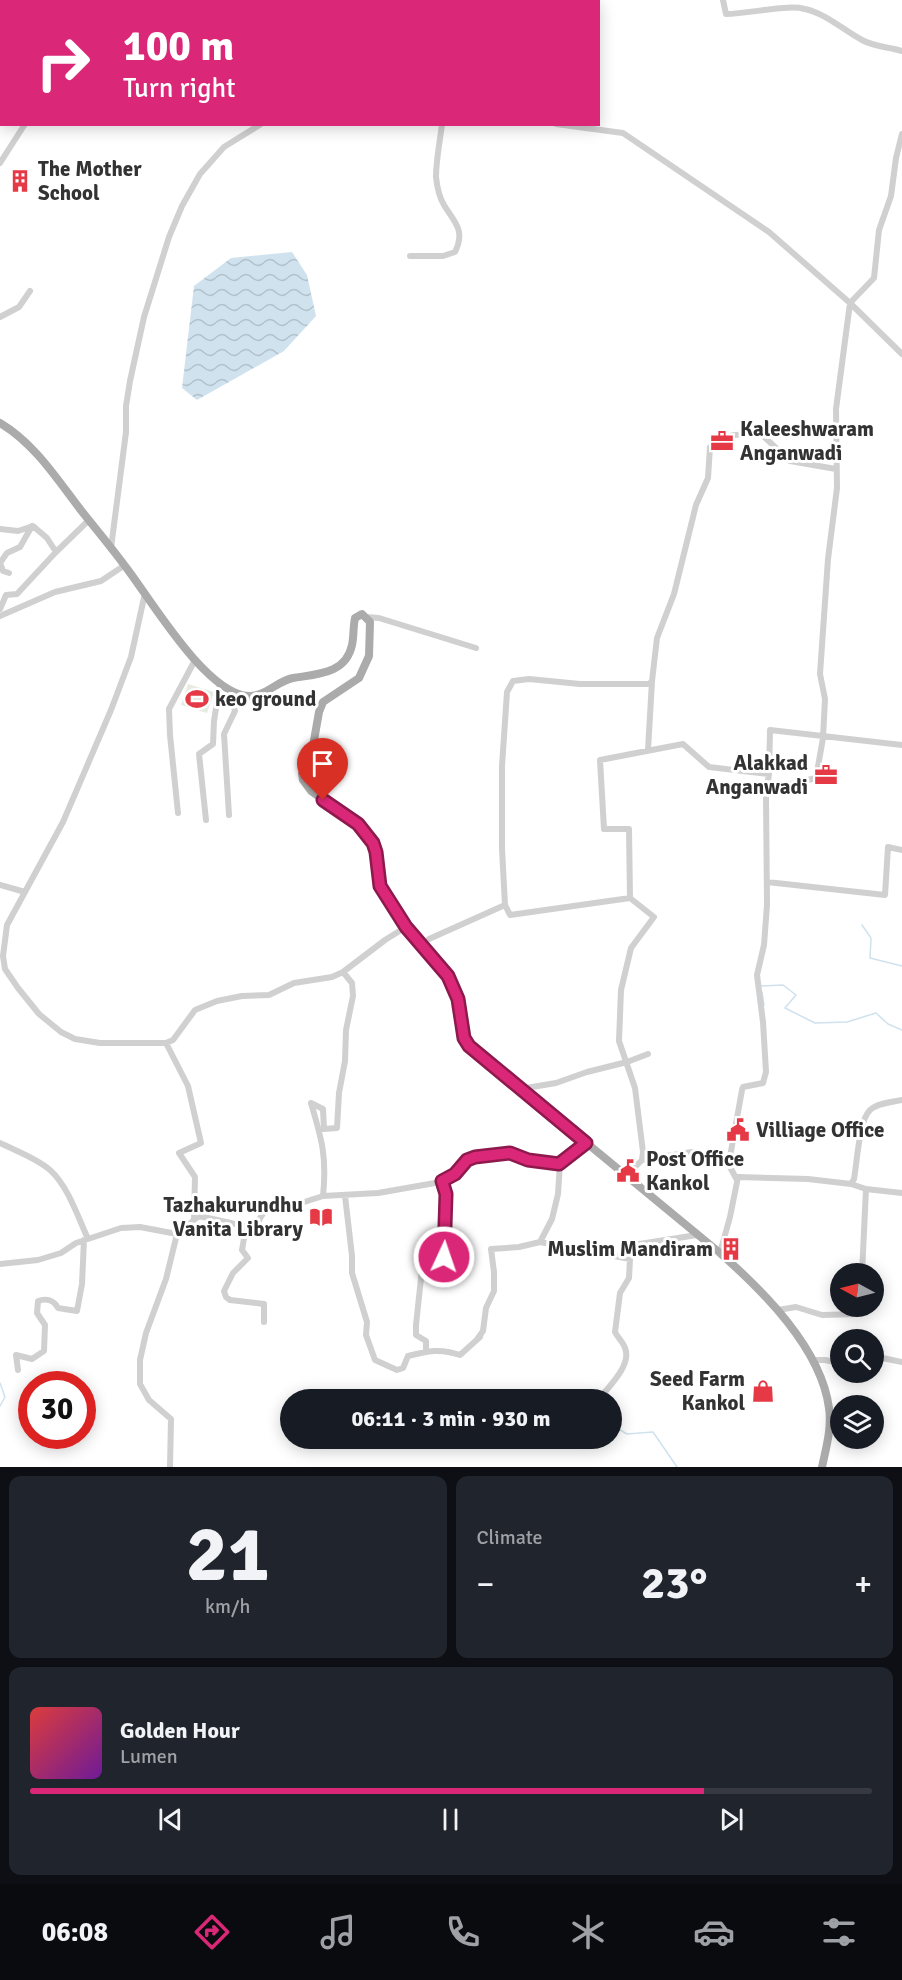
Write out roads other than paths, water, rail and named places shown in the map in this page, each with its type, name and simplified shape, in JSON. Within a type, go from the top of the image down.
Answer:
[{"type":"main road","points":[[0,423],[35,452],[125,565],[195,660],[220,683],[234,692],[249,696],[288,679],[331,671],[349,654],[355,618],[362,614],[370,622],[369,656],[364,668],[359,678],[323,702],[313,746],[302,774],[303,780],[311,791],[358,824],[373,843],[380,886],[406,927],[448,976],[458,999],[464,1038],[469,1046],[720,1252],[753,1282],[778,1310],[813,1360],[822,1380],[830,1424],[822,1467]]},
{"type":"street","points":[[723,0],[726,14],[803,8],[821,14],[873,46],[902,51]]},
{"type":"street","points":[[0,163],[24,126]]},
{"type":"street","points":[[111,549],[130,381],[144,316],[169,237],[182,206],[200,174],[224,147],[258,126]]},
{"type":"street","points":[[410,256],[443,256],[455,252],[459,243],[458,226],[439,195],[436,177],[442,126]]},
{"type":"street","points":[[571,126],[623,133],[769,232],[850,303],[902,354]]},
{"type":"street","points":[[766,796],[771,789],[816,778],[823,738],[825,699],[820,674],[828,560],[837,488],[836,409],[850,303],[874,278],[879,230],[891,196],[902,134]]},
{"type":"street","points":[[0,316],[19,307],[30,291]]},
{"type":"street","points":[[648,750],[657,639],[674,594],[696,505],[708,478],[710,447],[716,441],[730,435],[761,434],[790,461],[836,469]]},
{"type":"street","points":[[0,609],[6,596],[17,594],[89,520]]},
{"type":"street","points":[[33,526],[47,538],[56,552]]},
{"type":"street","points":[[0,529],[18,531],[33,526]]},
{"type":"street","points":[[9,573],[3,571],[0,563],[7,554],[20,547],[33,526]]},
{"type":"street","points":[[0,616],[55,592],[101,581],[125,565]]},
{"type":"street","points":[[145,593],[131,657],[111,710],[63,822],[7,926],[3,956],[5,969],[39,1014],[61,1032],[75,1039],[99,1043],[166,1044],[173,1040],[195,1010],[216,1001],[242,996],[269,995],[294,984],[322,980],[344,972],[385,940],[406,927]]},
{"type":"street","points":[[366,617],[379,618],[476,648]]},
{"type":"street","points":[[178,813],[169,709],[195,660]]},
{"type":"street","points":[[642,1160],[638,1108],[627,1062],[619,1041],[621,990],[631,948],[654,917],[630,898],[510,915],[505,905],[502,766],[509,685],[513,681],[529,679],[580,684],[635,685],[649,684],[652,681]]},
{"type":"street","points":[[206,820],[199,754],[213,744],[220,683]]},
{"type":"street","points":[[229,814],[224,734],[236,711],[232,700],[234,692]]},
{"type":"street","points":[[720,1252],[730,1217],[736,1180],[730,1167],[730,1157],[742,1090],[749,1084],[763,1083],[766,1072],[757,975],[764,945],[766,796],[770,730],[902,746]]},
{"type":"street","points":[[630,898],[629,829],[604,829],[600,760],[683,744],[708,767],[769,774]]},
{"type":"street","points":[[766,882],[885,895],[888,847],[902,850]]},
{"type":"street","points":[[0,885],[25,892]]},
{"type":"street","points":[[429,939],[505,905]]},
{"type":"street","points":[[323,1196],[326,1172],[324,1149],[311,1103],[323,1109],[324,1129],[337,1128],[339,1093],[345,1061],[346,1030],[353,996],[352,983],[344,972]]},
{"type":"street","points":[[166,1044],[188,1086],[201,1143],[179,1153],[195,1177],[194,1219]]},
{"type":"street","points":[[520,1089],[556,1083],[648,1054]]},
{"type":"street","points":[[851,1184],[868,1112],[873,1107],[902,1100]]},
{"type":"street","points":[[0,1143],[40,1162],[51,1171],[63,1187],[86,1240],[77,1311],[58,1308],[56,1303],[51,1301],[43,1299],[38,1301],[37,1313],[45,1325],[44,1351],[32,1359],[16,1355],[18,1370]]},
{"type":"street","points":[[0,1264],[38,1260],[121,1228],[140,1227],[182,1233],[199,1216],[253,1228],[258,1224],[267,1208],[298,1204],[323,1196],[378,1193],[442,1181],[455,1174],[467,1160],[475,1157],[510,1153],[528,1160],[559,1164],[586,1143]]},
{"type":"street","points":[[626,1176],[642,1160],[692,1152]]},
{"type":"street","points":[[540,1242],[552,1219],[558,1194],[559,1164]]},
{"type":"street","points":[[736,1180],[738,1177],[798,1179],[851,1184],[866,1189],[902,1193]]},
{"type":"street","points":[[426,1352],[426,1341],[416,1335],[416,1325],[422,1269],[441,1270],[443,1267],[446,1194],[442,1181]]},
{"type":"street","points":[[863,1263],[866,1189]]},
{"type":"street","points":[[345,1196],[352,1273],[367,1322],[366,1335],[375,1360],[397,1370],[403,1368],[408,1356],[446,1350],[460,1354],[480,1337],[486,1308],[494,1291],[491,1249],[519,1247],[540,1242],[630,1259]]},
{"type":"street","points":[[246,1227],[242,1250],[248,1258],[233,1273],[224,1291],[230,1300],[264,1304],[264,1322]]},
{"type":"street","points":[[170,1467],[171,1419],[148,1400],[140,1384],[140,1360],[146,1333],[166,1279],[177,1234]]},
{"type":"street","points":[[607,1389],[624,1365],[626,1357],[624,1346],[615,1332],[620,1293],[629,1278],[633,1245],[697,1235]]},
{"type":"street","points":[[778,1310],[796,1307],[822,1315],[830,1315]]},
{"type":"street","points":[[472,1340],[480,1337]]},
{"type":"street","points":[[884,1358],[902,1362]]},
{"type":"street","points":[[813,1360],[830,1361]]},
{"type":"water","points":[[292,252],[307,275],[316,316],[284,351],[197,400],[182,388],[194,286],[231,258]]},
{"type":"waterway","points":[[862,925],[871,938],[870,958],[902,966]]},
{"type":"waterway","points":[[760,986],[783,985],[796,995],[785,1008],[815,1023],[847,1022],[876,1013],[888,1024],[902,1030]]},
{"type":"waterway","points":[[762,992],[764,1005]]},
{"type":"waterway","points":[[0,1383],[5,1397],[0,1406]]},
{"type":"waterway","points":[[622,1431],[627,1434],[653,1432],[677,1467]]},
{"type":"place","name":"The Mother School","points":[[20,181]]},
{"type":"place","name":"Kaleeshwaram Anganwadi","points":[[722,441]]},
{"type":"place","name":"keo ground","points":[[197,699]]},
{"type":"place","name":"Alakkad Anganwadi","points":[[826,775]]},
{"type":"place","name":"Villiage Office","points":[[738,1130]]},
{"type":"place","name":"Post Office Kankol","points":[[628,1171]]},
{"type":"place","name":"Tazhakurundhu Vanita Library","points":[[321,1217]]},
{"type":"place","name":"Muslim Mandiram","points":[[731,1249]]},
{"type":"place","name":"Seed Farm Kankol","points":[[763,1391]]}]
